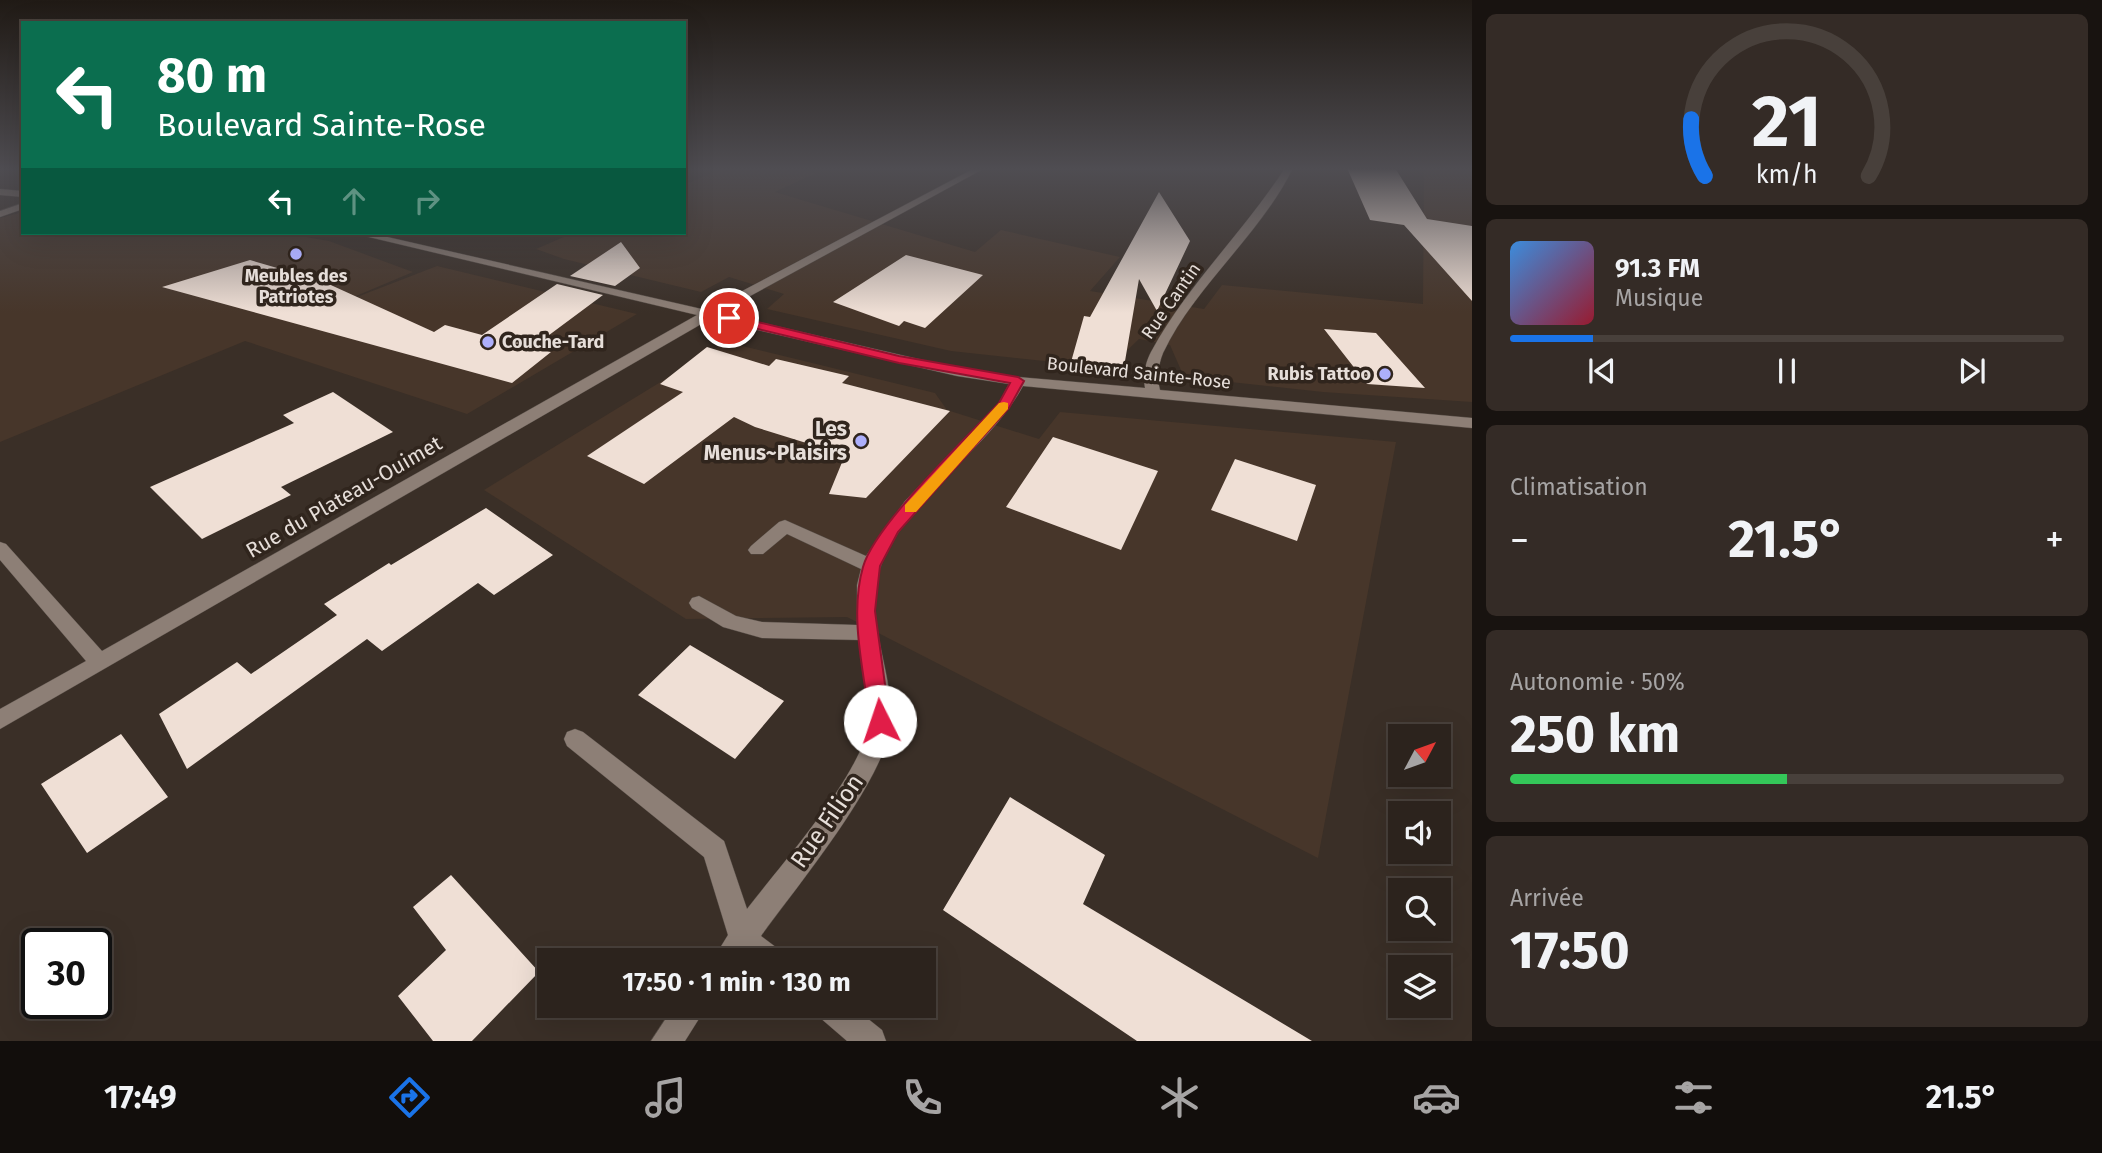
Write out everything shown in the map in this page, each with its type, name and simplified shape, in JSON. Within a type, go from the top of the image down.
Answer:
[{"type":"street","name":"Rue du Plateau-Ouimet","points":[[0,720],[709,313],[890,217]]},
{"type":"street","name":"Rue Cantin","points":[[1154,394],[1150,378],[1156,354],[1193,297],[1257,217]]},
{"type":"street","name":"Boulevard Sainte-Rose","points":[[366,235],[709,313],[899,360],[1018,381],[1472,423]]},
{"type":"street","name":"Rue Filion","points":[[735,948],[855,785],[870,759],[880,721],[868,633],[867,588],[871,566],[892,529],[1005,405],[1018,381]]},
{"type":"street","points":[[757,550],[785,526],[871,566]]},
{"type":"street","points":[[0,548],[100,663]]},
{"type":"street","points":[[699,603],[730,622],[762,630],[868,633]]},
{"type":"street","points":[[575,739],[715,850],[734,948]]},
{"type":"street","points":[[666,1041],[683,1018]]},
{"type":"street","points":[[843,1018],[871,1041]]},
{"type":"shaded area","points":[[21,217],[21,235],[294,235],[329,241],[413,272],[318,312],[437,266],[637,314],[467,414],[245,341],[0,442],[0,218]]},
{"type":"shaded area","points":[[686,217],[857,217],[975,252],[1001,230],[1120,257],[1090,291],[1204,309],[1222,285],[1423,304],[1424,217],[1472,217],[1472,402],[1323,392],[1184,377],[1170,345],[1139,339],[1109,368],[951,351],[767,309],[784,294],[729,277],[701,292],[564,259],[536,249],[568,235],[686,235]]},
{"type":"shaded area","points":[[726,342],[935,393],[947,410],[1039,439],[1060,412],[1396,442],[1318,858],[847,617],[686,619],[484,490]]},
{"type":"building","points":[[1145,217],[1175,217],[1190,241],[1157,311],[1139,279],[1124,367],[1071,362],[1084,316],[1090,317]]},
{"type":"building","points":[[1368,217],[1425,217],[1472,226],[1472,301],[1404,225],[1370,220]]},
{"type":"building","points":[[621,242],[640,268],[615,286],[570,276]]},
{"type":"building","points":[[906,255],[983,275],[925,328],[904,321],[899,326],[833,302]]},
{"type":"building","points":[[250,260],[322,281],[434,332],[445,325],[482,335],[557,284],[603,295],[533,347],[551,352],[512,383],[162,287]]},
{"type":"building","points":[[1324,329],[1376,333],[1425,388],[1367,384]]},
{"type":"building","points":[[707,347],[769,366],[776,359],[849,376],[842,383],[950,411],[866,498],[829,494],[845,455],[755,427],[734,417],[644,484],[587,456],[683,392],[660,384]]},
{"type":"building","points":[[333,392],[393,432],[281,487],[291,495],[202,539],[150,487],[294,423],[283,415]]},
{"type":"building","points":[[1053,437],[1158,471],[1121,550],[1006,507]]},
{"type":"building","points":[[1235,459],[1316,485],[1297,541],[1211,510]]},
{"type":"building","points":[[486,508],[553,555],[494,595],[478,583],[382,651],[367,639],[187,769],[159,714],[237,662],[251,674],[337,615],[324,604],[389,563],[391,565]]},
{"type":"building","points":[[690,645],[784,701],[735,759],[638,695]]},
{"type":"building","points":[[121,734],[168,797],[87,853],[41,784]]},
{"type":"building","points":[[1010,797],[1105,855],[1083,904],[1312,1041],[1137,1041],[943,910]]},
{"type":"building","points":[[451,875],[537,970],[537,974],[472,1041],[433,1041],[398,996],[446,950],[413,907]]},
{"type":"slow traffic","points":[[911,508],[1004,406]]},
{"type":"place","name":"Meubles des Patriotes","points":[[296,254]]},
{"type":"place","name":"Couche-Tard","points":[[488,342]]},
{"type":"place","name":"Rubis Tattoo","points":[[1385,374]]},
{"type":"place","name":"Les Menus~Plaisirs","points":[[861,441]]},
{"type":"route","points":[[729,318],[899,360],[1018,381],[1005,405],[892,529],[871,566],[866,611],[880,721]]}]
